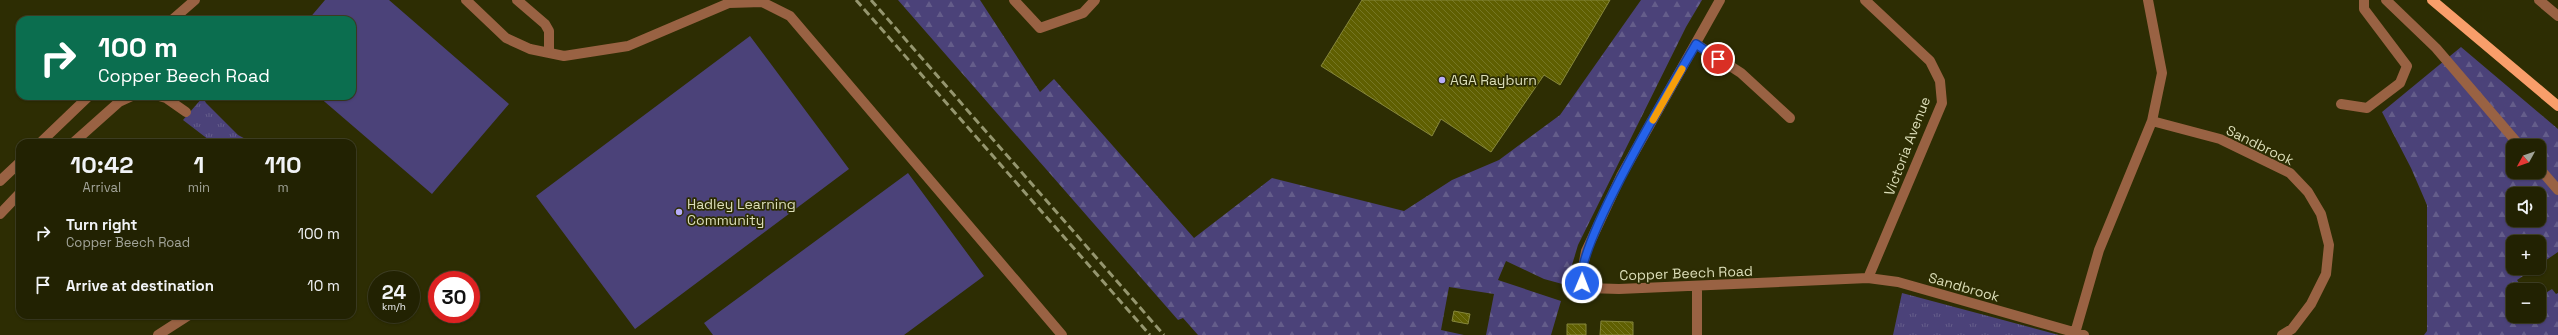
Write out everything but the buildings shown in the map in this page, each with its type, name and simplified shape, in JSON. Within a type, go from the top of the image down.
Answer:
[{"type":"main road","points":[[2432,0],[2558,106]]},
{"type":"street","points":[[177,16],[195,0]]},
{"type":"street","points":[[466,0],[506,38],[530,49],[564,56],[628,46],[729,3],[762,2],[790,16],[1062,335]]},
{"type":"street","points":[[517,0],[545,24],[549,31],[548,53]]},
{"type":"street","points":[[1014,0],[1040,28],[1083,13],[1095,0]]},
{"type":"street","name":"Copper Beech Road","points":[[1720,0],[1621,176],[1586,252],[1581,278],[1587,288],[1596,290],[1697,287],[1868,278]]},
{"type":"street","name":"Victoria Avenue","points":[[1866,0],[1930,61],[1940,81],[1942,103],[1868,278]]},
{"type":"street","name":"Sandbrook","points":[[1868,278],[1898,282],[2079,334],[2099,250],[2152,121],[2162,74],[2148,0]]},
{"type":"street","points":[[2341,104],[2367,108],[2400,83],[2407,66],[2364,9],[2364,0]]},
{"type":"street","points":[[2386,0],[2436,48],[2514,139]]},
{"type":"street","points":[[2539,0],[2558,16]]},
{"type":"street","points":[[1696,44],[1741,73],[1790,118]]},
{"type":"street","points":[[44,139],[85,100]]},
{"type":"street","points":[[77,139],[119,102],[123,100]]},
{"type":"street","points":[[168,100],[186,112]]},
{"type":"street","name":"Sandbrook","points":[[2152,121],[2220,139],[2290,173],[2308,192],[2321,214],[2329,245],[2326,274],[2296,332],[2282,335]]},
{"type":"street","points":[[0,181],[16,166]]},
{"type":"street","points":[[2546,176],[2558,190]]},
{"type":"street","points":[[0,214],[16,197]]},
{"type":"street","points":[[1697,287],[1697,335]]},
{"type":"street","points":[[158,335],[183,319]]},
{"type":"green space","points":[[325,0],[389,0],[509,104],[432,194],[323,100],[356,100],[356,16],[311,16]]},
{"type":"green space","points":[[898,0],[980,0],[1040,92],[1054,79],[1194,238],[1272,178],[1404,211],[1452,180],[1499,160],[1560,115],[1641,0],[1702,0],[1686,27],[1578,245],[1566,285],[1544,279],[1506,261],[1498,280],[1561,301],[1551,335],[1486,335],[1494,294],[1449,287],[1441,330],[1464,335],[1198,335],[1183,318],[1178,320]]},
{"type":"green space","points":[[750,36],[849,169],[635,329],[536,196]]},
{"type":"green space","points":[[2461,47],[2558,129],[2558,252],[2546,260],[2546,235],[2506,235],[2506,275],[2524,275],[2517,280],[2519,283],[2506,283],[2506,323],[2546,323],[2546,293],[2552,289],[2556,294],[2558,293],[2558,335],[2424,335],[2427,331],[2427,205],[2411,168],[2382,112]]},
{"type":"green space","points":[[200,100],[204,100],[238,135],[246,139],[208,139],[183,120]]},
{"type":"green space","points":[[908,173],[984,276],[904,335],[713,335],[704,323]]},
{"type":"green space","points":[[1902,293],[2059,335],[1893,335]]},
{"type":"railway","points":[[856,0],[1150,335]]},
{"type":"railway","points":[[871,0],[1164,335]]},
{"type":"slow traffic","points":[[1653,120],[1682,69]]},
{"type":"place","name":"AGA Rayburn","points":[[1442,80]]},
{"type":"place","name":"Hadley Learning Community","points":[[679,212]]},
{"type":"route","points":[[1582,283],[1581,268],[1586,252],[1621,176],[1696,44],[1718,59]]}]
